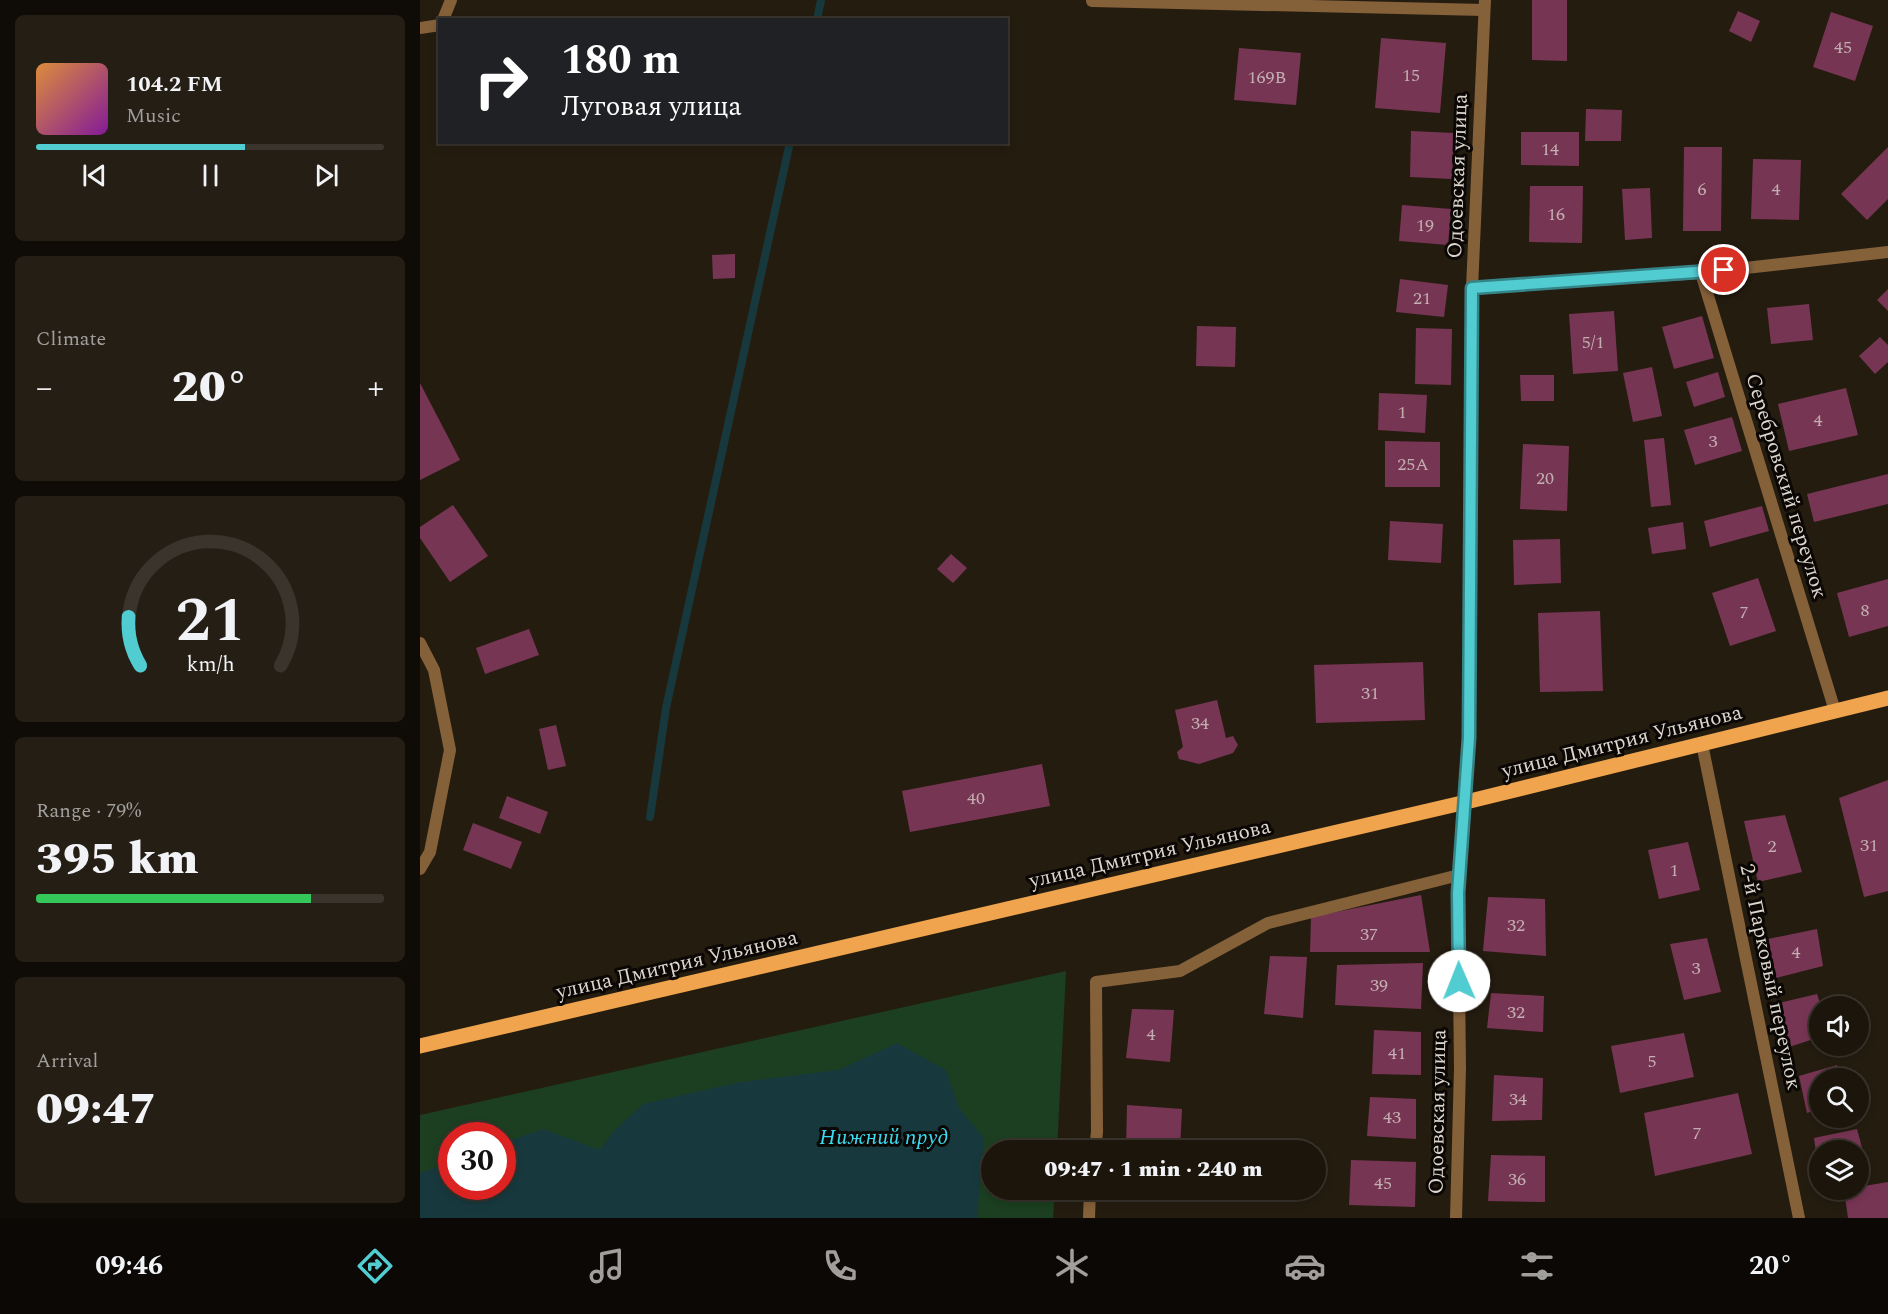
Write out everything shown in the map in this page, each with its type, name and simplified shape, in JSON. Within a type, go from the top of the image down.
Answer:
[{"type":"main road","name":"улица Дмитрия Ульянова","points":[[420,1046],[1466,802],[1888,698]]},
{"type":"street","points":[[444,18],[451,0]]},
{"type":"street","points":[[1092,1],[1484,5]]},
{"type":"street","name":"Одоевская улица","points":[[1456,1218],[1460,1068],[1458,893],[1469,738],[1472,288],[1484,5]]},
{"type":"street","points":[[420,28],[438,25]]},
{"type":"street","points":[[1472,288],[1701,273],[1888,252]]},
{"type":"street","name":"Серебровский переулок","points":[[1701,273],[1835,711]]},
{"type":"street","points":[[420,643],[434,670],[450,750],[430,852],[420,869]]},
{"type":"street","name":"2-й Парковый переулок","points":[[1702,744],[1799,1218]]},
{"type":"street","points":[[1095,1140],[1096,981],[1180,971],[1268,923],[1459,875]]},
{"type":"street","points":[[1089,1218],[1090,1200]]},
{"type":"green space","points":[[1066,971],[1058,1140],[981,1140],[981,1200],[1054,1200],[1053,1218],[420,1218],[420,1115]]},
{"type":"water","name":"Нижний пруд","points":[[897,1043],[946,1070],[959,1108],[984,1138],[981,1140],[977,1218],[420,1218],[420,1173],[438,1167],[438,1200],[516,1200],[516,1138],[543,1129],[600,1150],[612,1133],[643,1104],[741,1082],[838,1070]]},
{"type":"building","points":[[1532,0],[1567,0],[1567,61],[1532,60]]},
{"type":"building","points":[[1738,11],[1760,21],[1751,42],[1729,31]]},
{"type":"building","points":[[1831,12],[1873,26],[1855,81],[1813,67]]},
{"type":"building","points":[[1381,38],[1446,43],[1440,113],[1375,108]]},
{"type":"building","points":[[1239,48],[1301,53],[1296,105],[1234,100]]},
{"type":"building","points":[[1586,109],[1622,110],[1621,141],[1585,141]]},
{"type":"building","points":[[1411,131],[1454,133],[1452,179],[1410,177]]},
{"type":"building","points":[[1521,132],[1579,132],[1579,166],[1521,165]]},
{"type":"building","points":[[1684,147],[1722,147],[1721,231],[1683,231]]},
{"type":"building","points":[[1888,147],[1888,199],[1867,220],[1841,194]]},
{"type":"building","points":[[1753,159],[1801,160],[1799,220],[1751,219]]},
{"type":"building","points":[[1530,186],[1583,186],[1582,243],[1529,242]]},
{"type":"building","points":[[1650,188],[1652,238],[1625,240],[1622,189]]},
{"type":"building","points":[[1402,205],[1451,209],[1448,245],[1399,241]]},
{"type":"building","points":[[735,254],[735,278],[713,279],[712,255]]},
{"type":"building","points":[[1400,279],[1448,285],[1444,317],[1396,312]]},
{"type":"building","points":[[1888,289],[1888,311],[1877,300]]},
{"type":"building","points":[[1809,304],[1813,340],[1771,344],[1767,308]]},
{"type":"building","points":[[1614,311],[1618,371],[1573,374],[1569,314]]},
{"type":"building","points":[[1702,316],[1714,358],[1674,369],[1662,327]]},
{"type":"building","points":[[1197,326],[1236,327],[1235,367],[1196,366]]},
{"type":"building","points":[[1416,328],[1452,329],[1451,385],[1415,384]]},
{"type":"building","points":[[1880,337],[1888,345],[1888,362],[1875,374],[1859,356]]},
{"type":"building","points":[[1652,367],[1662,416],[1633,422],[1623,373]]},
{"type":"building","points":[[1718,372],[1725,397],[1694,407],[1686,382]]},
{"type":"building","points":[[1520,375],[1554,375],[1554,401],[1521,401]]},
{"type":"building","points":[[420,383],[460,460],[420,480]]},
{"type":"building","points":[[1846,388],[1858,435],[1789,451],[1778,404]]},
{"type":"building","points":[[1379,393],[1427,395],[1425,433],[1378,430]]},
{"type":"building","points":[[1732,417],[1742,451],[1695,465],[1684,430]]},
{"type":"building","points":[[1664,438],[1671,505],[1651,507],[1644,440]]},
{"type":"building","points":[[1385,441],[1440,442],[1440,487],[1385,487]]},
{"type":"building","points":[[1523,444],[1569,446],[1567,511],[1520,509]]},
{"type":"building","points":[[1888,474],[1888,504],[1814,522],[1807,494]]},
{"type":"building","points":[[453,505],[488,556],[450,582],[420,538],[420,527]]},
{"type":"building","points":[[1762,506],[1769,531],[1710,547],[1704,521]]},
{"type":"building","points":[[1390,521],[1443,524],[1441,563],[1388,560]]},
{"type":"building","points":[[1683,522],[1686,549],[1652,554],[1648,528]]},
{"type":"building","points":[[1560,539],[1561,583],[1514,585],[1513,540]]},
{"type":"building","points":[[951,554],[967,568],[953,583],[937,569]]},
{"type":"building","points":[[1758,578],[1776,631],[1730,646],[1712,593]]},
{"type":"building","points":[[1888,579],[1888,626],[1849,637],[1837,593]]},
{"type":"building","points":[[1600,611],[1603,691],[1540,692],[1538,613]]},
{"type":"building","points":[[529,629],[539,655],[485,674],[476,648]]},
{"type":"building","points":[[1423,662],[1425,720],[1316,723],[1314,665]]},
{"type":"building","points":[[1217,700],[1226,738],[1233,736],[1238,745],[1233,753],[1199,764],[1179,759],[1177,752],[1183,747],[1175,710]]},
{"type":"building","points":[[556,725],[566,766],[548,770],[539,729]]},
{"type":"building","points":[[1042,764],[1050,806],[910,832],[902,791]]},
{"type":"building","points":[[1888,780],[1888,891],[1864,897],[1839,798]]},
{"type":"building","points":[[507,796],[548,812],[540,834],[499,818]]},
{"type":"building","points":[[1785,815],[1802,872],[1758,882],[1744,821]]},
{"type":"building","points":[[473,823],[522,842],[511,869],[463,850]]},
{"type":"building","points":[[1688,842],[1700,890],[1659,899],[1648,850]]},
{"type":"building","points":[[1421,895],[1430,952],[1310,952],[1311,917]]},
{"type":"building","points":[[1488,897],[1545,899],[1546,956],[1483,951]]},
{"type":"building","points":[[1817,929],[1823,966],[1776,978],[1768,939]]},
{"type":"building","points":[[1707,938],[1721,992],[1684,1000],[1670,944]]},
{"type":"building","points":[[1270,956],[1307,957],[1303,1018],[1264,1014]]},
{"type":"building","points":[[1423,963],[1421,1009],[1335,1005],[1337,965]]},
{"type":"building","points":[[1491,993],[1544,996],[1543,1032],[1487,1028]]},
{"type":"building","points":[[1817,994],[1818,996],[1809,996],[1809,1041],[1789,1047],[1779,1003]]},
{"type":"building","points":[[1132,1009],[1174,1010],[1170,1062],[1126,1058]]},
{"type":"building","points":[[1374,1030],[1421,1032],[1421,1075],[1372,1074]]},
{"type":"building","points":[[1684,1033],[1694,1077],[1620,1093],[1611,1046]]},
{"type":"building","points":[[1809,1073],[1809,1112],[1807,1113],[1799,1076]]},
{"type":"building","points":[[1494,1075],[1543,1078],[1542,1120],[1492,1121]]},
{"type":"building","points":[[1738,1093],[1752,1154],[1655,1176],[1644,1113]]},
{"type":"building","points":[[1370,1097],[1416,1099],[1416,1139],[1367,1136]]},
{"type":"building","points":[[1127,1105],[1182,1109],[1180,1140],[1126,1140]]},
{"type":"building","points":[[1857,1129],[1860,1140],[1814,1140],[1814,1138]]},
{"type":"building","points":[[1491,1155],[1545,1156],[1545,1202],[1488,1201]]},
{"type":"building","points":[[1351,1160],[1416,1162],[1415,1207],[1349,1205]]},
{"type":"building","points":[[1888,1182],[1888,1218],[1848,1218],[1845,1200],[1869,1200],[1869,1185]]},
{"type":"waterway","points":[[817,18],[821,0]]},
{"type":"waterway","points":[[650,817],[666,708],[790,144]]},
{"type":"route","points":[[1459,981],[1458,893],[1469,738],[1472,288],[1724,270]]}]
